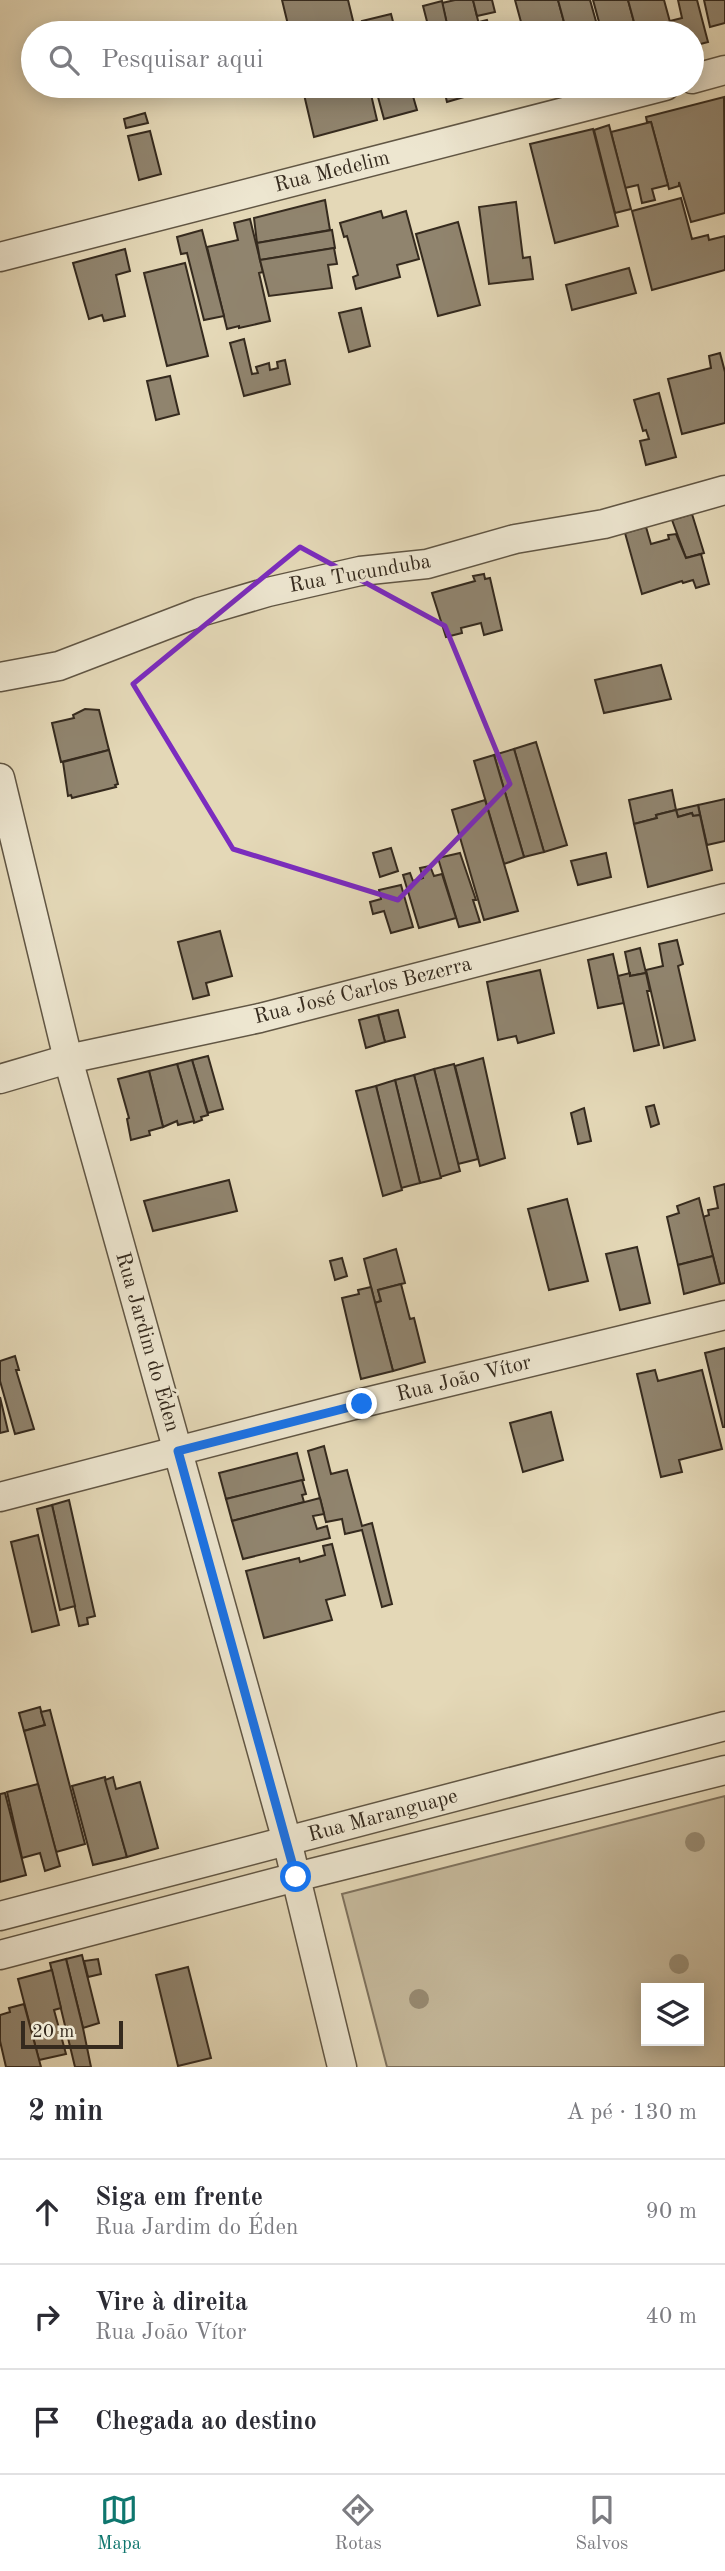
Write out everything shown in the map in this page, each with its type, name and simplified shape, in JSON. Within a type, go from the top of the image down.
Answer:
[{"type":"street","points":[[704,76],[725,70]]},
{"type":"street","name":"Rua Medelim","points":[[0,257],[618,98]]},
{"type":"street","name":"Rua Tucunduba","points":[[0,677],[59,666],[200,612],[268,592],[360,571],[427,564],[515,539],[604,524],[725,490]]},
{"type":"street","name":"Rua Jardim do Éden","points":[[0,778],[68,1059],[287,1841],[342,2067]]},
{"type":"street","name":"Rua José Carlos Bezerra","points":[[0,1079],[68,1059],[260,1017],[725,898]]},
{"type":"street","name":"Rua João Vítor","points":[[0,1497],[725,1315]]},
{"type":"street","name":"Rua Maranguape","points":[[0,1916],[725,1726]]},
{"type":"street","name":"Rua Maranguape","points":[[0,1955],[296,1877],[725,1770]]},
{"type":"highlighted area","points":[[300,547],[445,626],[510,784],[398,900],[233,849],[133,684]]},
{"type":"shaded area","points":[[725,1796],[725,2067],[387,2067],[342,1894]]},
{"type":"building","points":[[282,0],[348,0],[353,21],[287,21]]},
{"type":"building","points":[[473,0],[478,21],[446,21],[442,3]]},
{"type":"building","points":[[473,0],[492,0],[495,12],[477,16]]},
{"type":"building","points":[[515,0],[558,0],[564,21],[521,21]]},
{"type":"building","points":[[558,0],[590,0],[596,21],[564,21]]},
{"type":"building","points":[[593,0],[628,0],[634,21],[599,21]]},
{"type":"building","points":[[628,0],[664,0],[670,21],[634,21]]},
{"type":"building","points":[[678,0],[697,0],[702,21],[670,21],[682,18]]},
{"type":"building","points":[[704,0],[725,0],[725,23],[710,27]]},
{"type":"building","points":[[442,1],[446,21],[427,21],[423,6]]},
{"type":"building","points":[[391,14],[393,21],[362,21]]},
{"type":"building","points":[[704,27],[708,42],[704,43]]},
{"type":"building","points":[[724,97],[725,213],[691,222],[679,182],[679,186],[669,189],[651,122],[647,122],[646,117]]},
{"type":"building","points":[[305,98],[372,98],[377,120],[314,137]]},
{"type":"building","points":[[378,98],[414,98],[417,110],[384,119]]},
{"type":"building","points":[[145,113],[148,123],[126,128],[124,119]]},
{"type":"building","points":[[651,122],[668,185],[652,189],[655,200],[642,203],[638,185],[625,188],[611,132]]},
{"type":"building","points":[[609,125],[631,209],[615,213],[594,130]]},
{"type":"building","points":[[593,129],[618,226],[555,243],[530,144]]},
{"type":"building","points":[[150,131],[161,174],[139,180],[128,136]]},
{"type":"building","points":[[681,198],[692,239],[708,235],[709,240],[725,236],[725,270],[652,290],[632,211]]},
{"type":"building","points":[[325,200],[330,230],[257,243],[254,218]]},
{"type":"building","points":[[516,202],[523,258],[530,257],[533,279],[489,284],[479,207]]},
{"type":"building","points":[[381,211],[383,218],[406,211],[419,259],[397,265],[400,277],[356,289],[353,277],[358,275],[347,236],[344,237],[340,223]]},
{"type":"building","points":[[250,219],[263,272],[259,273],[270,321],[227,329],[207,247],[238,240],[234,223]]},
{"type":"building","points":[[458,222],[480,305],[438,316],[416,234]]},
{"type":"building","points":[[202,230],[224,316],[204,320],[187,253],[181,254],[177,237]]},
{"type":"building","points":[[332,230],[335,248],[260,260],[257,243]]},
{"type":"building","points":[[334,248],[337,264],[328,265],[332,288],[269,296],[260,260]]},
{"type":"building","points":[[125,249],[130,271],[116,275],[125,316],[104,321],[102,315],[89,319],[73,263]]},
{"type":"building","points":[[185,263],[208,356],[167,366],[144,273]]},
{"type":"building","points":[[629,268],[636,293],[572,310],[566,285]]},
{"type":"building","points":[[361,308],[370,346],[349,352],[339,313]]},
{"type":"building","points":[[244,339],[252,374],[258,373],[256,367],[269,363],[270,370],[278,368],[277,362],[285,360],[290,384],[244,396],[230,343]]},
{"type":"building","points":[[720,353],[725,372],[725,423],[682,434],[668,379],[711,368],[709,356]]},
{"type":"building","points":[[170,376],[179,414],[156,420],[147,381]]},
{"type":"building","points":[[659,393],[676,457],[646,465],[640,441],[649,439],[646,430],[643,431],[634,400]]},
{"type":"building","points":[[692,514],[704,553],[686,558],[672,520]]},
{"type":"building","points":[[646,527],[651,544],[676,534],[686,558],[701,554],[709,584],[696,588],[693,580],[682,581],[642,594],[625,533]]},
{"type":"building","points":[[484,574],[485,579],[490,578],[502,630],[484,635],[481,623],[461,628],[462,633],[446,637],[432,593],[475,581],[473,576]]},
{"type":"building","points":[[661,665],[671,699],[604,713],[595,680]]},
{"type":"building","points":[[85,709],[99,710],[109,750],[61,762],[52,723],[74,718],[73,715]]},
{"type":"building","points":[[536,742],[567,845],[544,852],[514,749]]},
{"type":"building","points":[[514,749],[544,852],[524,857],[494,755]]},
{"type":"building","points":[[109,750],[118,784],[116,787],[72,798],[71,795],[68,796],[63,762]]},
{"type":"building","points":[[494,755],[524,857],[504,864],[474,761]]},
{"type":"building","points":[[672,790],[676,810],[634,824],[629,800]]},
{"type":"building","points":[[725,799],[725,841],[707,845],[698,805]]},
{"type":"building","points":[[485,800],[518,911],[484,920],[452,810]]},
{"type":"building","points":[[698,805],[700,815],[693,816],[692,813],[678,817],[676,810]]},
{"type":"building","points":[[676,810],[678,817],[692,813],[693,816],[700,815],[712,870],[648,887],[634,824]]},
{"type":"building","points":[[391,848],[398,871],[380,877],[373,853]]},
{"type":"building","points":[[460,853],[476,900],[473,900],[480,922],[459,927],[438,858]]},
{"type":"building","points":[[606,853],[611,877],[578,885],[571,861]]},
{"type":"building","points":[[430,866],[434,876],[442,874],[456,918],[419,928],[403,875],[410,873],[413,881],[423,878],[420,868]]},
{"type":"building","points":[[401,885],[413,927],[391,933],[384,911],[373,914],[370,902],[381,899],[379,890]]},
{"type":"building","points":[[220,931],[232,976],[206,983],[209,995],[193,999],[178,942]]},
{"type":"building","points":[[677,940],[683,964],[678,966],[695,1040],[664,1048],[646,970],[663,966],[659,944]]},
{"type":"building","points":[[640,948],[646,973],[630,976],[625,952]]},
{"type":"building","points":[[613,954],[624,1003],[598,1008],[588,960]]},
{"type":"building","points":[[540,970],[554,1033],[518,1043],[516,1036],[498,1040],[487,982]]},
{"type":"building","points":[[630,973],[630,976],[646,973],[650,991],[647,991],[659,1045],[634,1051],[618,976]]},
{"type":"building","points":[[398,1010],[405,1037],[385,1042],[378,1015]]},
{"type":"building","points":[[378,1015],[385,1042],[366,1048],[359,1020]]},
{"type":"building","points":[[208,1056],[223,1109],[208,1113],[192,1060]]},
{"type":"building","points":[[483,1058],[505,1158],[480,1166],[455,1066]]},
{"type":"building","points":[[192,1060],[208,1115],[194,1123],[177,1064]]},
{"type":"building","points":[[177,1064],[194,1121],[178,1125],[177,1121],[163,1127],[149,1071]]},
{"type":"building","points":[[454,1064],[478,1159],[458,1164],[434,1069]]},
{"type":"building","points":[[434,1069],[460,1171],[440,1177],[414,1075]]},
{"type":"building","points":[[149,1071],[163,1127],[149,1131],[150,1135],[131,1140],[129,1118],[118,1079]]},
{"type":"building","points":[[414,1075],[441,1178],[420,1183],[395,1080]]},
{"type":"building","points":[[395,1080],[420,1183],[401,1188],[376,1086]]},
{"type":"building","points":[[376,1086],[402,1190],[383,1196],[356,1091]]},
{"type":"building","points":[[654,1105],[659,1124],[651,1127],[646,1107]]},
{"type":"building","points":[[584,1108],[591,1141],[578,1144],[571,1113]]},
{"type":"building","points":[[229,1180],[237,1211],[153,1231],[144,1201]]},
{"type":"building","points":[[725,1184],[725,1283],[720,1284],[703,1217],[709,1215],[708,1210],[718,1208],[714,1187]]},
{"type":"building","points":[[699,1198],[713,1256],[678,1265],[667,1217],[679,1213],[677,1206]]},
{"type":"building","points":[[567,1199],[588,1281],[549,1290],[528,1209]]},
{"type":"building","points":[[637,1247],[650,1303],[620,1310],[606,1254]]},
{"type":"building","points":[[396,1249],[405,1283],[378,1290],[381,1301],[375,1303],[364,1259]]},
{"type":"building","points":[[713,1256],[720,1284],[684,1294],[678,1265]]},
{"type":"building","points":[[342,1258],[347,1276],[335,1280],[330,1261]]},
{"type":"building","points":[[401,1284],[410,1319],[414,1318],[425,1362],[393,1371],[375,1303],[381,1301],[378,1290]]},
{"type":"building","points":[[371,1287],[393,1371],[361,1379],[342,1298],[359,1294],[358,1290]]},
{"type":"building","points":[[725,1348],[725,1427],[723,1427],[705,1353]]},
{"type":"building","points":[[15,1356],[19,1370],[16,1370],[34,1429],[15,1434],[0,1381],[0,1361]]},
{"type":"building","points":[[655,1370],[658,1381],[702,1370],[722,1449],[679,1460],[682,1472],[661,1477],[637,1374]]},
{"type":"building","points":[[0,1397],[8,1431],[0,1433]]},
{"type":"building","points":[[551,1412],[563,1460],[523,1472],[510,1423]]},
{"type":"building","points":[[324,1446],[331,1474],[347,1470],[362,1526],[372,1523],[392,1604],[382,1607],[362,1530],[345,1534],[342,1519],[326,1522],[308,1451]]},
{"type":"building","points":[[297,1453],[304,1480],[226,1499],[219,1473]]},
{"type":"building","points":[[302,1480],[306,1494],[302,1495],[304,1502],[232,1521],[226,1499]]},
{"type":"building","points":[[320,1498],[324,1514],[313,1516],[317,1529],[327,1526],[330,1538],[243,1559],[232,1521]]},
{"type":"building","points":[[69,1500],[95,1616],[87,1618],[88,1624],[79,1626],[52,1505]]},
{"type":"building","points":[[52,1505],[75,1606],[60,1610],[37,1509]]},
{"type":"building","points":[[38,1535],[59,1625],[32,1632],[11,1542]]},
{"type":"building","points":[[332,1544],[345,1595],[326,1600],[332,1620],[264,1638],[246,1571],[299,1558],[300,1562],[325,1555],[323,1546]]},
{"type":"building","points":[[40,1707],[45,1725],[24,1731],[19,1713]]},
{"type":"building","points":[[50,1710],[85,1844],[56,1852],[24,1731],[45,1725],[41,1712]]},
{"type":"building","points":[[105,1777],[127,1857],[93,1865],[72,1786]]},
{"type":"building","points":[[113,1777],[116,1789],[140,1782],[158,1848],[127,1857],[105,1780]]},
{"type":"building","points":[[38,1784],[60,1866],[45,1871],[40,1853],[22,1858],[7,1792]]},
{"type":"building","points":[[5,1793],[26,1875],[0,1882],[0,1794]]},
{"type":"building","points":[[82,1955],[99,2023],[83,2028],[66,1959]]},
{"type":"building","points":[[66,1959],[91,2067],[75,2067],[50,1963]]},
{"type":"building","points":[[98,1959],[101,1974],[88,1977],[84,1961]]},
{"type":"building","points":[[188,1967],[211,2058],[178,2066],[156,1975]]},
{"type":"building","points":[[52,1970],[61,2008],[54,2010],[66,2054],[39,2060],[18,1979]]},
{"type":"building","points":[[24,2004],[41,2067],[6,2067],[0,2041],[0,2015],[10,2012],[9,2008]]},
{"type":"route","points":[[296,1877],[178,1451],[362,1404]]}]
